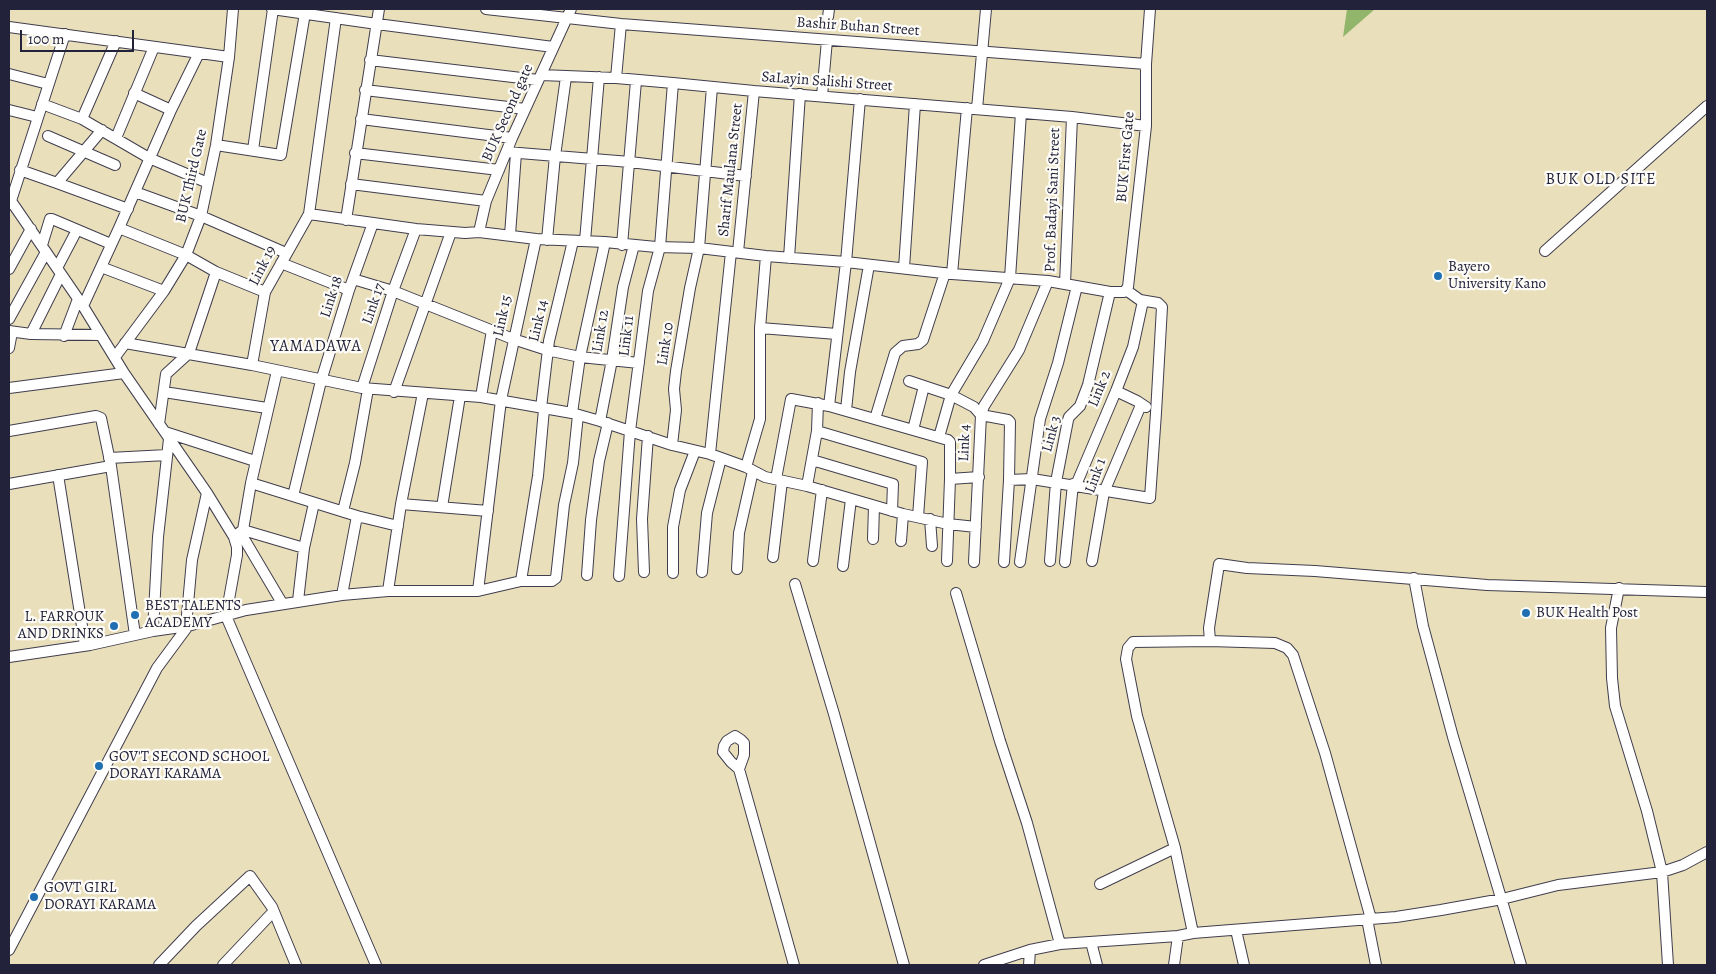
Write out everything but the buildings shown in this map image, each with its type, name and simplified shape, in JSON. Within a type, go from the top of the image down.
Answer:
[{"type":"street","name":"BUK Third Gate","points":[[114,357],[164,291],[186,255],[201,216],[216,144],[229,57],[233,9]]},
{"type":"street","points":[[252,150],[272,9],[553,47]]},
{"type":"street","points":[[346,220],[379,9]]},
{"type":"street","name":"Bashir Buhan Street","points":[[487,9],[569,14],[620,24],[1146,64]]},
{"type":"street","points":[[875,419],[895,353],[903,346],[918,344],[923,340],[948,274],[972,108],[983,52],[986,9]]},
{"type":"street","name":"BUK First Gate","points":[[1126,290],[1146,126],[1146,64],[1150,9]]},
{"type":"street","points":[[216,144],[280,156],[283,154],[305,13]]},
{"type":"street","name":"BUK Second gate","points":[[479,232],[486,201],[499,170],[511,153],[512,138],[569,14]]},
{"type":"street","points":[[336,18],[309,214],[466,234],[479,232],[547,240],[699,248],[948,274],[1048,281],[1110,292],[1124,292],[1126,290],[1136,298],[1158,303],[1162,307],[1150,498],[1104,492],[1056,482],[1032,479],[1009,480]]},
{"type":"street","points":[[616,78],[620,24]]},
{"type":"street","points":[[9,27],[229,57]]},
{"type":"street","points":[[65,34],[10,202],[44,248],[164,432],[207,493],[239,533],[282,604]]},
{"type":"street","points":[[822,96],[827,40]]},
{"type":"street","points":[[82,119],[116,41]]},
{"type":"street","points":[[116,138],[154,47]]},
{"type":"street","points":[[64,336],[80,302],[101,267],[149,158],[199,53]]},
{"type":"street","name":"SaLayin Salishi Street","points":[[370,60],[539,78],[616,78],[1072,117],[1146,126]]},
{"type":"street","points":[[9,74],[48,84]]},
{"type":"street","points":[[547,240],[555,156],[566,77]]},
{"type":"street","points":[[585,241],[598,77]]},
{"type":"street","points":[[622,245],[636,81]]},
{"type":"street","name":"Link 11","points":[[619,576],[630,431],[648,290],[660,247],[673,83]]},
{"type":"street","name":"Link 10","points":[[672,445],[676,410],[674,389],[676,371],[699,248],[712,87]]},
{"type":"street","points":[[365,90],[525,109]]},
{"type":"street","name":"Sharif Maulana Street","points":[[710,454],[746,176],[754,91]]},
{"type":"street","points":[[134,93],[171,110]]},
{"type":"street","points":[[789,258],[800,94]]},
{"type":"street","points":[[829,406],[846,262],[860,99]]},
{"type":"street","points":[[42,104],[82,119],[149,158],[208,182]]},
{"type":"street","points":[[904,268],[915,104]]},
{"type":"street","points":[[1546,251],[1707,106]]},
{"type":"street","points":[[9,110],[37,117]]},
{"type":"street","points":[[939,436],[951,395],[983,341],[1010,278],[1021,113]]},
{"type":"street","name":"Prof. Badayi Sani Street","points":[[1065,284],[1072,117]]},
{"type":"street","points":[[361,119],[512,138]]},
{"type":"street","points":[[57,183],[102,130]]},
{"type":"street","points":[[48,136],[115,165]]},
{"type":"street","points":[[355,153],[499,170]]},
{"type":"street","points":[[510,235],[511,153],[630,162],[746,176]]},
{"type":"street","points":[[20,170],[128,209]]},
{"type":"street","points":[[351,184],[486,201]]},
{"type":"street","points":[[135,192],[201,216],[349,290]]},
{"type":"street","name":"Link 19","points":[[252,365],[265,292],[309,214]]},
{"type":"street","points":[[9,319],[44,248],[50,219],[111,244]]},
{"type":"street","name":"Link 18","points":[[293,496],[321,381],[349,290],[373,223]]},
{"type":"street","points":[[119,228],[186,255],[216,272],[265,292]]},
{"type":"street","points":[[9,269],[31,229]]},
{"type":"street","name":"Link 17","points":[[343,511],[355,462],[365,389],[393,291],[416,229]]},
{"type":"street","points":[[31,334],[77,230]]},
{"type":"street","points":[[394,392],[451,232]]},
{"type":"street","name":"Link 15","points":[[478,591],[501,400],[536,239]]},
{"type":"street","name":"Link 14","points":[[521,581],[538,476],[547,350],[573,241]]},
{"type":"street","points":[[9,657],[188,626],[246,610],[298,601],[388,591],[478,591],[521,581],[552,581],[556,578],[564,505],[573,463],[580,357],[605,242]]},
{"type":"street","name":"Link 12","points":[[587,575],[591,520],[612,360],[623,287],[634,246]]},
{"type":"street","points":[[737,569],[739,533],[749,469],[760,419],[760,328],[766,256]]},
{"type":"street","points":[[829,406],[846,262]]},
{"type":"street","points":[[846,410],[850,372],[869,265]]},
{"type":"street","points":[[101,267],[164,291]]},
{"type":"street","points":[[153,631],[158,537],[167,455],[164,432],[166,374],[189,353],[216,272]]},
{"type":"street","points":[[353,278],[393,291],[513,339],[547,350],[580,357],[639,363]]},
{"type":"street","name":"Link 4","points":[[974,562],[981,415],[984,406],[1019,350],[1048,281]]},
{"type":"street","points":[[1020,562],[1040,419],[1058,363],[1077,286]]},
{"type":"street","name":"Link 3","points":[[1050,561],[1056,482],[1068,420],[1080,406],[1088,385],[1110,292]]},
{"type":"street","name":"Link 2","points":[[1065,562],[1075,485],[1133,347],[1144,301]]},
{"type":"street","points":[[760,328],[837,334]]},
{"type":"street","points":[[481,397],[492,330]]},
{"type":"street","points":[[9,348],[11,332],[64,336],[100,335]]},
{"type":"street","points":[[125,343],[252,365],[365,389],[481,397],[575,414],[672,445],[710,454],[749,469],[765,478],[807,486],[903,514],[948,524],[976,527]]},
{"type":"street","points":[[276,371],[239,533],[226,616],[376,965]]},
{"type":"street","points":[[9,388],[124,373]]},
{"type":"street","points":[[909,381],[951,395],[974,407],[981,415],[1010,422],[1004,562]]},
{"type":"street","points":[[913,430],[924,386]]},
{"type":"street","points":[[1116,391],[1156,412]]},
{"type":"street","points":[[164,392],[267,408]]},
{"type":"street","points":[[388,591],[401,504],[423,393]]},
{"type":"street","points":[[442,507],[460,396]]},
{"type":"street","points":[[773,557],[779,480],[790,400],[818,403],[846,410],[939,436],[950,442],[947,561]]},
{"type":"street","points":[[807,486],[817,431],[818,403]]},
{"type":"street","name":"Link 1","points":[[1092,561],[1104,492],[1141,405]]},
{"type":"street","points":[[9,431],[99,417],[110,462],[135,635]]},
{"type":"street","points":[[817,431],[922,462],[918,517]]},
{"type":"street","points":[[164,432],[256,461]]},
{"type":"street","points":[[644,572],[642,519],[648,436]]},
{"type":"street","points":[[673,573],[673,527],[680,490],[695,451]]},
{"type":"street","points":[[9,484],[58,475],[110,462],[167,455]]},
{"type":"street","points":[[702,572],[707,513],[721,458]]},
{"type":"street","points":[[812,460],[893,484],[892,511]]},
{"type":"street","points":[[58,475],[85,645]]},
{"type":"street","points":[[950,479],[979,476]]},
{"type":"street","points":[[251,483],[357,516],[398,526]]},
{"type":"street","points":[[812,561],[822,490]]},
{"type":"street","points":[[9,950],[157,668],[188,626],[187,615],[192,560],[207,493]]},
{"type":"street","points":[[843,566],[851,499]]},
{"type":"street","points":[[298,601],[304,548],[314,503]]},
{"type":"street","points":[[401,504],[488,511]]},
{"type":"street","points":[[872,538],[874,506]]},
{"type":"street","points":[[901,541],[903,514]]},
{"type":"street","points":[[342,595],[357,516]]},
{"type":"street","points":[[930,519],[932,546]]},
{"type":"street","points":[[239,533],[304,548]]},
{"type":"street","points":[[1210,642],[1209,628],[1219,564],[1247,568],[1414,578],[1486,585],[1707,592]]},
{"type":"street","points":[[1414,578],[1423,626],[1453,737],[1521,965]]},
{"type":"street","points":[[795,584],[834,714],[904,965]]},
{"type":"street","points":[[1619,588],[1612,628],[1614,696],[1662,872],[1668,965]]},
{"type":"street","points":[[956,593],[1000,741],[1027,823],[1060,944]]},
{"type":"street","points":[[1193,933],[1175,848],[1137,716],[1127,654],[1133,642],[1275,643],[1290,650],[1293,655],[1325,752],[1369,919],[1376,965]]},
{"type":"street","points":[[739,769],[794,965]]},
{"type":"street","points":[[1100,884],[1175,848]]},
{"type":"street","points":[[984,965],[1030,950],[1060,944],[1178,936],[1193,933],[1369,919],[1441,910],[1502,899],[1558,885],[1662,872],[1683,865],[1707,852]]},
{"type":"street","points":[[159,965],[248,876],[251,876],[272,907],[296,965]]},
{"type":"street","points":[[223,965],[272,913],[272,910]]},
{"type":"street","points":[[1236,930],[1244,965]]},
{"type":"street","points":[[1174,965],[1178,936]]},
{"type":"street","points":[[1091,942],[1097,965]]},
{"type":"street","points":[[1028,965],[1030,950]]},
{"type":"green space","points":[[1347,9],[1375,9],[1343,37]]},
{"type":"place","name":"Bayero University Kano","points":[[1438,276]]},
{"type":"place","name":"BUK Health Post","points":[[1526,613]]},
{"type":"place","name":"BEST TALENTS ACADEMY","points":[[135,615]]},
{"type":"place","name":"L. FARROUK AND DRINKS","points":[[114,626]]},
{"type":"place","name":"GOV'T SECOND SCHOOL DORAYI KARAMA","points":[[99,766]]},
{"type":"place","name":"GOVT GIRL DORAYI KARAMA","points":[[34,897]]},
{"type":"district","name":"BUK OLD SITE","points":[[1601,180]]},
{"type":"district","name":"YAMADAWA","points":[[316,347]]}]
